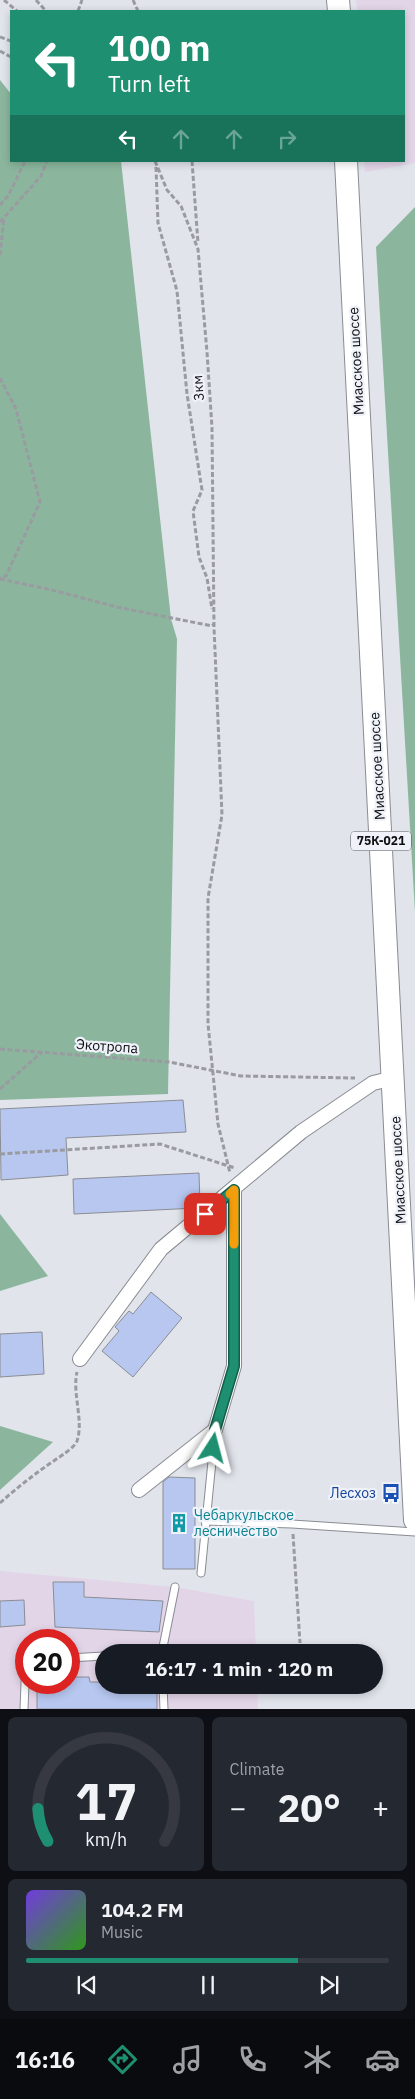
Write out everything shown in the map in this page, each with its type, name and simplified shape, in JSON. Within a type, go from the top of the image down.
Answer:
[{"type":"main road","name":"Миасское шоссе","points":[[346,162],[383,1081],[415,1520]]},
{"type":"street","points":[[80,1360],[161,1249],[234,1190],[301,1132],[383,1081]]},
{"type":"street","points":[[139,1490],[215,1430],[234,1366],[234,1190]]},
{"type":"lane","points":[[201,1573],[215,1430]]},
{"type":"lane","points":[[205,1521],[292,1524],[415,1532]]},
{"type":"lane","points":[[164,1644],[175,1587]]},
{"type":"lane","points":[[80,1657],[95,1657]]},
{"type":"lane","points":[[24,1694],[24,1709]]},
{"type":"lane","points":[[163,1694],[164,1709]]},
{"type":"path","points":[[4,0],[16,10]]},
{"type":"path","points":[[36,0],[45,10]]},
{"type":"path","points":[[0,205],[8,196],[25,162]]},
{"type":"path","points":[[0,222],[42,176],[47,162]]},
{"type":"path","points":[[155,162],[158,223],[177,291],[187,394],[202,490],[193,511],[198,557],[207,578],[214,623],[222,815],[208,898],[208,1024],[218,1124],[234,1190]]},
{"type":"path","name":"3км","points":[[155,162],[167,190],[181,206],[198,249],[212,428],[214,623]]},
{"type":"path","points":[[192,162],[198,249]]},
{"type":"path","points":[[0,254],[5,227],[4,217]]},
{"type":"path","points":[[0,378],[16,408],[40,502],[6,576],[0,578]]},
{"type":"path","points":[[0,578],[116,607],[210,626],[213,626],[214,623]]},
{"type":"path","name":"Экотропа","points":[[0,1049],[169,1062],[241,1076],[360,1078],[383,1081]]},
{"type":"path","points":[[0,1088],[42,1052]]},
{"type":"path","points":[[0,1154],[160,1144],[253,1174]]},
{"type":"path","points":[[0,1503],[27,1479],[71,1449],[77,1441],[79,1415],[75,1382],[80,1360]]},
{"type":"path","points":[[292,1524],[300,1643]]},
{"type":"shaded area","points":[[356,0],[415,0],[415,163],[365,172],[364,162],[405,162],[405,10],[357,10]]},
{"type":"shaded area","points":[[0,1571],[175,1587],[254,1601],[256,1644],[95,1644],[95,1694],[257,1694],[258,1709],[0,1709]]},
{"type":"green space","points":[[0,80],[10,93],[10,162],[121,162],[171,619],[177,639],[168,1094],[0,1100]]},
{"type":"green space","points":[[415,207],[415,912],[376,247]]},
{"type":"green space","points":[[0,1214],[48,1276],[0,1291]]},
{"type":"green space","points":[[0,1426],[53,1442],[0,1490]]},
{"type":"building","points":[[183,1100],[186,1132],[66,1138],[68,1175],[1,1180],[0,1109]]},
{"type":"building","points":[[199,1173],[200,1205],[197,1208],[74,1214],[73,1179]]},
{"type":"building","points":[[151,1292],[182,1318],[133,1377],[102,1351],[119,1331],[115,1327],[129,1311],[133,1314]]},
{"type":"building","points":[[42,1332],[44,1374],[0,1377],[0,1334]]},
{"type":"building","name":"Чебаркульское лесничество","points":[[169,1477],[195,1478],[195,1569],[163,1569],[163,1482]]},
{"type":"building","points":[[53,1582],[84,1582],[84,1597],[163,1601],[159,1632],[55,1627]]},
{"type":"building","points":[[24,1600],[25,1625],[0,1627],[0,1601]]},
{"type":"building","points":[[80,1677],[89,1677],[90,1682],[95,1682],[95,1694],[157,1694],[157,1709],[37,1709],[37,1694],[80,1694]]},
{"type":"slow traffic","points":[[230,1194],[234,1190],[234,1244]]},
{"type":"place","name":"Лесхоз","points":[[391,1493]]},
{"type":"place","name":"Чебаркульское лесничество","points":[[179,1523]]},
{"type":"route","points":[[205,1214],[234,1190],[234,1366],[215,1430],[213,1448]]}]
